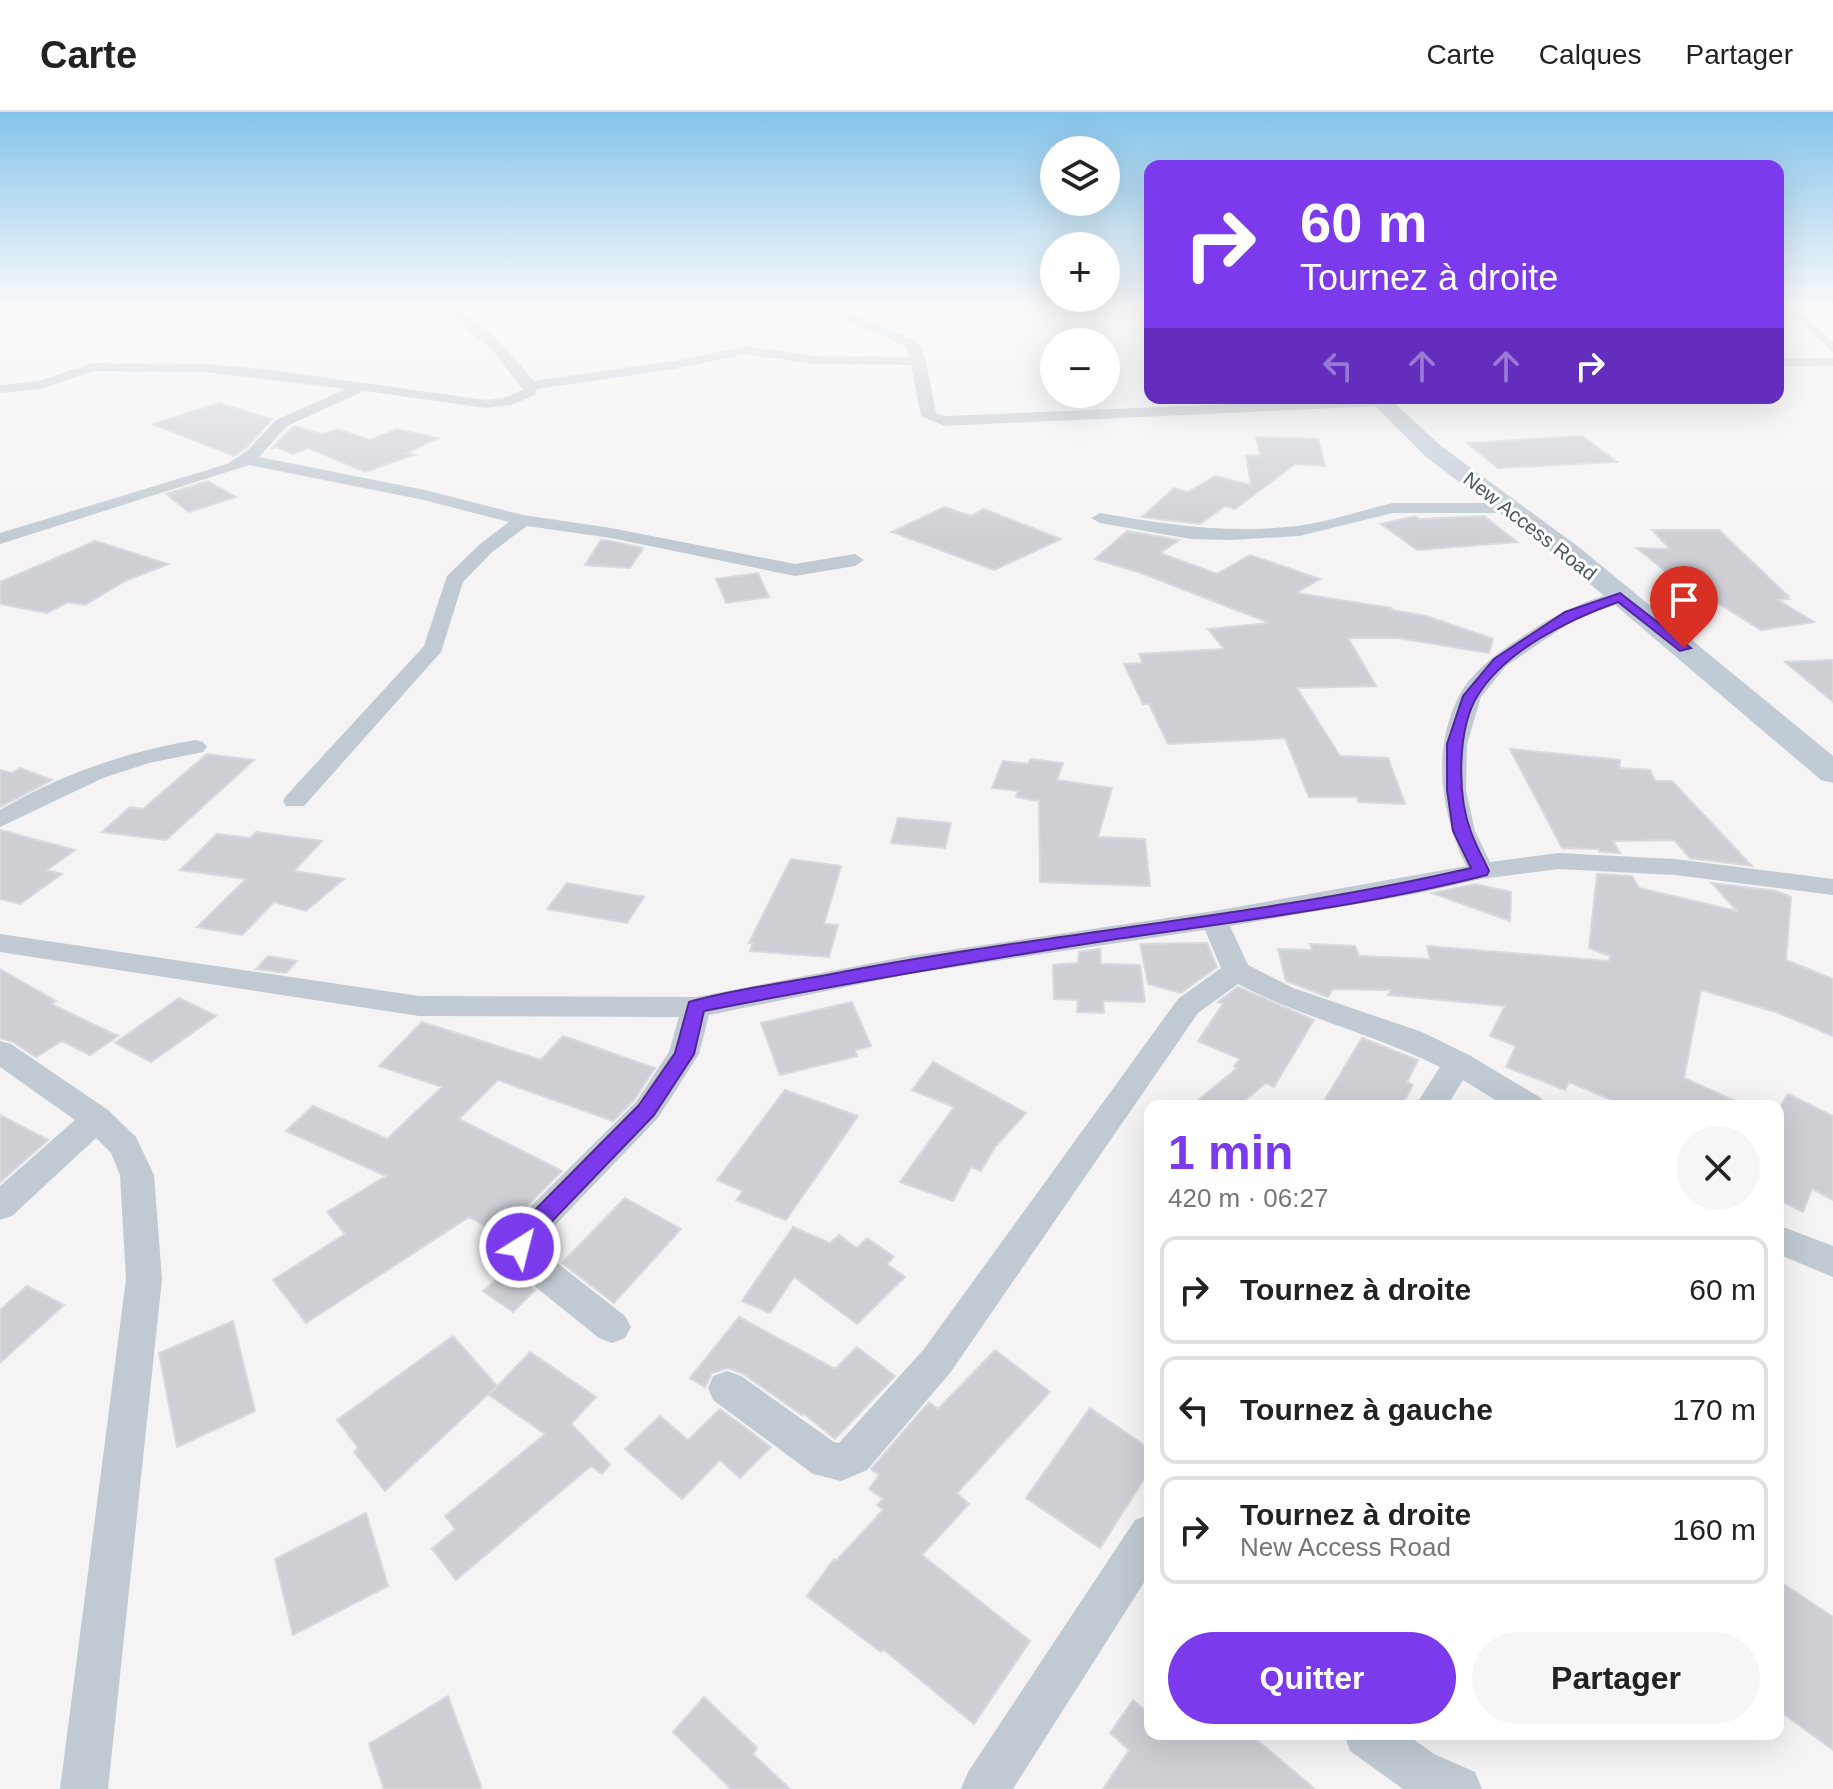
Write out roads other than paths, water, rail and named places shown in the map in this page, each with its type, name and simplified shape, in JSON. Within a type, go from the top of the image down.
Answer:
[{"type":"main road","name":"New Access Road","points":[[1384,404],[1433,451],[1505,508],[1571,554],[1749,699],[1833,773]]},
{"type":"street","points":[[0,389],[28,386]]},
{"type":"street","points":[[0,539],[249,460],[266,443],[275,427],[362,386]]},
{"type":"street","points":[[365,386],[486,404],[522,397],[530,392],[530,386]]},
{"type":"street","points":[[924,386],[929,416],[944,421],[1297,404]]},
{"type":"street","points":[[249,460],[425,495],[523,520],[624,536],[795,570],[855,560]]},
{"type":"street","points":[[1100,518],[1191,534],[1230,535],[1299,531],[1393,508],[1505,508]]},
{"type":"street","points":[[295,801],[434,648],[454,580],[486,548],[523,520]]},
{"type":"street","points":[[1481,871],[1462,831],[1454,790],[1455,744],[1470,696],[1499,662],[1570,614],[1620,597]]},
{"type":"street","points":[[0,820],[58,788],[103,769],[142,755],[195,747]]},
{"type":"street","points":[[0,943],[419,1006],[696,1007],[909,965],[1214,920],[1420,885],[1481,871],[1558,861],[1615,862],[1833,887]]},
{"type":"street","points":[[1214,920],[1236,971],[1283,995],[1411,1040],[1458,1063],[1520,1100]]},
{"type":"street","points":[[727,1388],[827,1461],[841,1462],[853,1457],[937,1361],[1188,1006],[1236,971]]},
{"type":"street","points":[[612,1327],[525,1258],[520,1247],[522,1237],[647,1110],[684,1054],[696,1007]]},
{"type":"street","points":[[0,1052],[97,1119],[124,1146],[137,1175],[144,1279],[84,1789]]},
{"type":"street","points":[[1435,1100],[1458,1063]]},
{"type":"street","points":[[0,1206],[97,1119]]},
{"type":"street","points":[[1784,1242],[1833,1262]]},
{"type":"street","points":[[985,1789],[1144,1544]]},
{"type":"street","points":[[1375,1740],[1417,1771],[1458,1789]]}]
